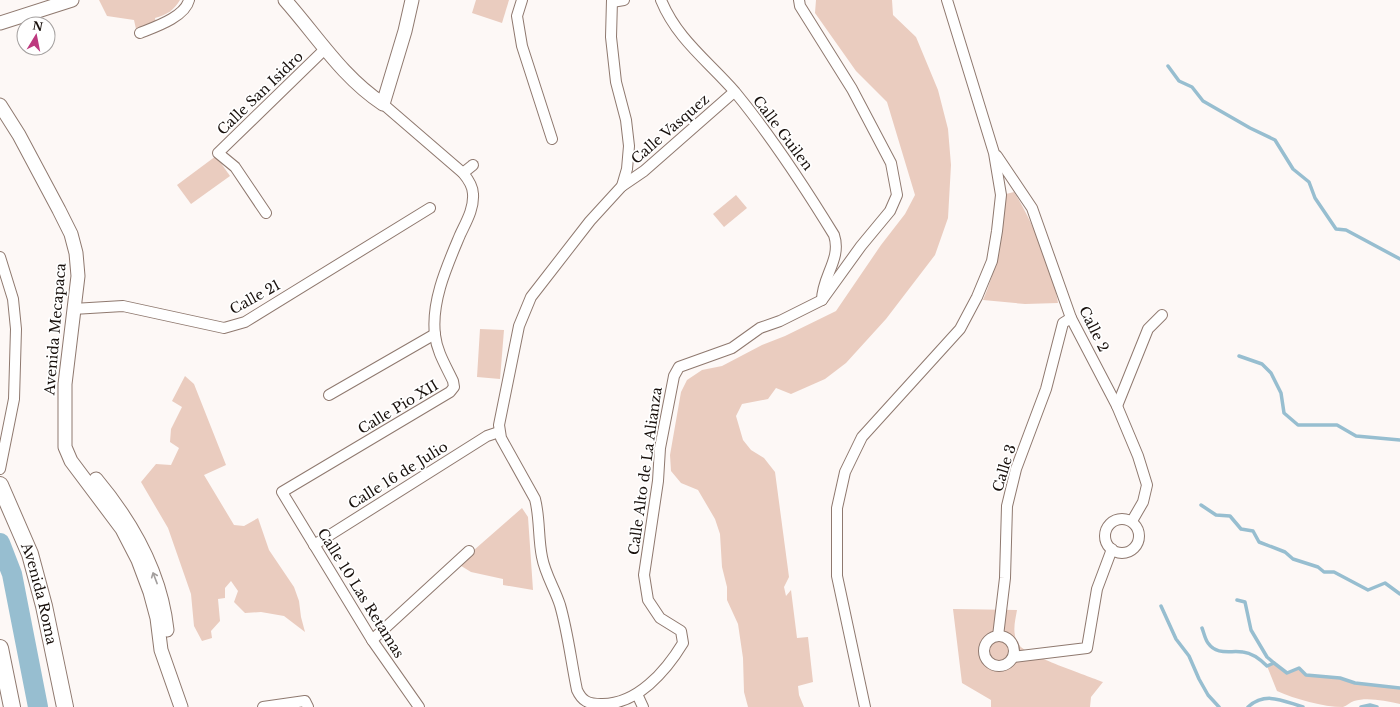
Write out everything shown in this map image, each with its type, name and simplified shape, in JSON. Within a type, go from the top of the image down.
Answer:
[{"type":"main road","name":"Avenida Roma","points":[[0,485],[30,554],[44,606],[65,707]]},
{"type":"main road","points":[[0,648],[12,707]]},
{"type":"street","points":[[0,23],[72,0]]},
{"type":"street","points":[[140,33],[168,22],[188,6],[189,0]]},
{"type":"street","points":[[285,0],[324,49],[352,80],[368,94],[383,104],[463,172],[473,165]]},
{"type":"street","points":[[383,104],[405,30],[412,0]]},
{"type":"street","points":[[522,0],[517,16],[522,46],[552,139]]},
{"type":"street","points":[[624,0],[612,1],[611,37],[616,82],[626,120],[629,146],[627,169],[622,186],[590,221],[531,297],[520,326],[499,432],[535,499],[538,510],[541,555],[544,568],[558,596],[568,631],[577,690],[581,699],[586,702],[607,706],[637,694],[643,707]]},
{"type":"street","name":"Calle Guilen","points":[[661,0],[680,35],[734,92],[801,181],[834,235],[837,244],[836,257],[824,284],[822,300]]},
{"type":"street","points":[[865,707],[836,576],[836,514],[845,472],[862,437],[960,329],[977,297],[992,260],[997,231],[1001,195],[994,153],[947,0]]},
{"type":"street","name":"Calle Alto de La Alianza","points":[[637,694],[673,660],[684,643],[681,631],[660,618],[648,600],[644,575],[658,481],[660,448],[674,376],[679,367],[732,348],[760,328],[780,321],[822,300],[861,246],[890,211],[897,195],[891,163],[852,90],[800,2]]},
{"type":"street","name":"Calle San Isidro","points":[[266,213],[235,167],[218,153],[324,49]]},
{"type":"street","name":"Calle Vasquez","points":[[622,186],[644,171],[734,92]]},
{"type":"street","name":"Avenida Mecapaca","points":[[0,105],[19,135],[71,234],[76,254],[78,276],[65,384],[66,448],[71,461],[122,529],[138,560],[156,612],[161,650],[181,707]]},
{"type":"street","name":"Calle 2","points":[[994,153],[1032,208],[1071,318],[1117,406],[1138,456],[1148,486],[1143,502],[1132,521]]},
{"type":"street","name":"Calle Pio XII","points":[[282,492],[450,392],[454,387],[453,381],[437,348],[435,334],[437,299],[451,257],[473,203],[474,192],[463,172]]},
{"type":"street","name":"Calle 21","points":[[73,309],[123,306],[224,328],[245,322],[430,208]]},
{"type":"street","points":[[0,257],[13,299],[16,329],[14,399],[4,426],[0,469]]},
{"type":"street","points":[[1117,406],[1148,329],[1162,315]]},
{"type":"street","name":"Calle 3","points":[[998,636],[1005,578],[1007,506],[1016,468],[1046,389],[1063,323],[1071,318]]},
{"type":"street","points":[[329,395],[435,334]]},
{"type":"street","name":"Calle 16 de Julio","points":[[314,545],[487,436],[499,432]]},
{"type":"street","name":"Calle 10 Las Retamas","points":[[282,492],[372,640],[419,707]]},
{"type":"street","points":[[1120,518],[1132,521],[1136,525],[1139,535],[1136,545],[1132,549],[1122,553],[1112,549],[1105,540],[1106,528],[1120,518]]},
{"type":"street","points":[[1013,657],[1088,648],[1097,589],[1112,549]]},
{"type":"street","points":[[372,640],[469,552]]},
{"type":"street","points":[[998,636],[1003,637],[1011,643],[1014,652],[1013,657],[1007,665],[997,667],[988,662],[983,653],[983,648],[989,640],[998,636]]},
{"type":"street","points":[[263,707],[306,704]]},
{"type":"shaded area","points":[[99,0],[180,0],[170,12],[155,18],[156,23],[136,29],[134,20],[107,16]]},
{"type":"shaded area","points":[[476,0],[509,0],[502,23],[472,13]]},
{"type":"shaded area","points":[[816,0],[892,0],[893,15],[916,37],[938,90],[948,129],[951,165],[948,218],[935,255],[886,319],[846,363],[825,379],[791,394],[776,388],[768,399],[742,404],[736,416],[743,440],[751,450],[764,458],[775,472],[789,577],[784,587],[786,596],[791,590],[797,638],[808,637],[813,682],[798,686],[799,695],[804,707],[748,707],[744,692],[743,658],[738,624],[727,600],[727,587],[722,567],[720,534],[715,519],[698,490],[681,483],[671,471],[670,455],[681,392],[687,380],[702,370],[722,366],[762,345],[785,336],[836,311],[881,245],[905,214],[915,195],[887,102],[856,71],[815,13]]},
{"type":"shaded area","points":[[216,156],[230,176],[191,204],[177,185]]},
{"type":"shaded area","points":[[1014,192],[1035,231],[1047,261],[1058,303],[1025,304],[983,300],[996,261],[1006,194]]},
{"type":"shaded area","points":[[736,195],[747,208],[724,227],[713,214]]},
{"type":"shaded area","points":[[480,329],[504,330],[500,379],[477,377]]},
{"type":"shaded area","points":[[185,376],[194,384],[226,465],[204,475],[234,525],[244,526],[258,518],[269,550],[294,587],[299,601],[305,632],[284,616],[261,612],[245,613],[234,602],[238,591],[231,581],[225,588],[225,598],[218,599],[220,621],[211,631],[212,638],[202,641],[194,626],[191,594],[168,528],[141,482],[156,464],[171,465],[179,448],[170,442],[171,429],[182,407],[172,401]]},
{"type":"shaded area","points":[[522,508],[528,517],[533,590],[503,585],[503,579],[471,572],[458,564]]},
{"type":"shaded area","points":[[953,609],[1017,610],[1015,637],[1020,646],[1045,660],[1103,682],[1091,697],[1090,707],[991,707],[991,700],[962,683]]},
{"type":"shaded area","points":[[1274,663],[1287,673],[1299,668],[1306,675],[1340,678],[1355,683],[1400,688],[1400,704],[1365,699],[1353,702],[1343,707],[1335,707],[1292,697],[1277,691],[1267,666]]},
{"type":"waterway","points":[[1168,66],[1179,81],[1192,87],[1203,101],[1250,128],[1275,140],[1293,169],[1309,182],[1315,198],[1336,229],[1346,230],[1400,259]]},
{"type":"waterway","points":[[1239,356],[1262,364],[1271,373],[1281,393],[1284,413],[1298,425],[1337,425],[1356,436],[1400,440]]},
{"type":"waterway","points":[[1201,505],[1216,515],[1230,516],[1241,529],[1253,531],[1259,542],[1285,552],[1293,559],[1318,567],[1324,572],[1334,572],[1368,590],[1385,583],[1400,594]]},
{"type":"waterway","points":[[0,543],[12,574],[38,707]]},
{"type":"waterway","points":[[1237,600],[1245,602],[1251,630],[1267,657],[1274,663]]},
{"type":"waterway","points":[[1161,606],[1176,639],[1189,656],[1208,695],[1219,707]]},
{"type":"waterway","points":[[1202,628],[1205,638],[1216,650],[1250,654],[1267,666],[1274,663],[1287,673],[1299,668],[1306,675],[1340,678],[1355,683],[1400,688]]},
{"type":"waterway","points":[[1248,707],[1261,699],[1268,698],[1282,700],[1303,707]]},
{"type":"waterway","points":[[1361,707],[1370,705],[1377,707]]}]
